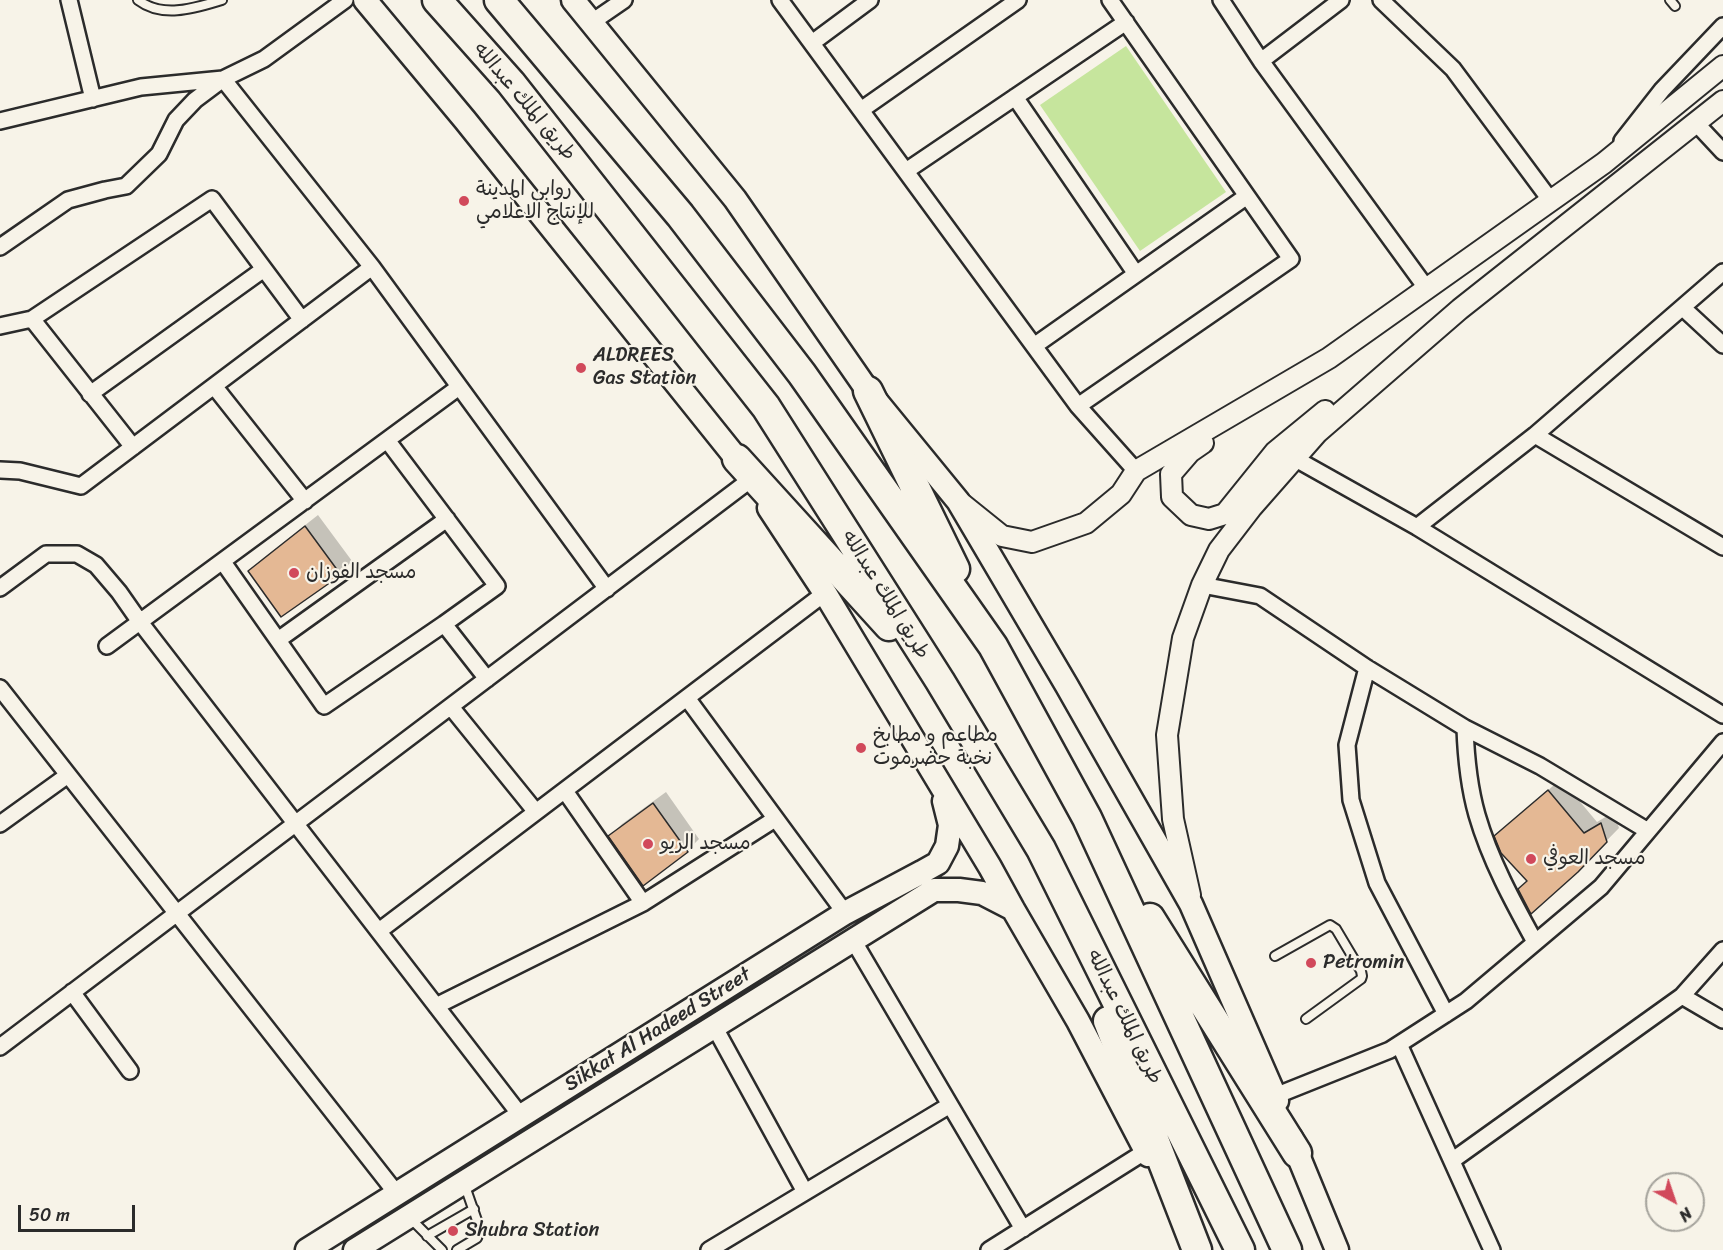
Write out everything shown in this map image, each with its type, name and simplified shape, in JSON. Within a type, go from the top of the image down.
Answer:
[{"type":"highway","name":"طريق الملك عبدالله","points":[[437,0],[511,83],[766,407],[940,681],[1041,849],[1240,1250]]},
{"type":"highway","points":[[499,0],[680,215],[802,374],[993,646]]},
{"type":"highway","points":[[868,391],[993,646],[1087,818],[1297,1153]]},
{"type":"highway","points":[[743,470],[940,681]]},
{"type":"highway","points":[[1087,818],[1287,1250]]},
{"type":"highway","points":[[1041,849],[1195,1250]]},
{"type":"main road","points":[[365,0],[465,120],[743,470],[825,593],[938,779],[1078,1021],[1195,1250]]},
{"type":"main road","points":[[573,0],[735,199],[868,391],[958,501],[1191,904],[1275,1096],[1338,1250]]},
{"type":"main road","name":"Sikkat Al Hadeed Street","points":[[354,1250],[853,940],[928,881],[947,846],[950,825],[938,779]]},
{"type":"main road","name":"Sikkat Al Hadeed Street","points":[[307,1250],[845,913],[928,881],[959,890],[982,893],[1012,909]]},
{"type":"street","points":[[69,0],[93,99]]},
{"type":"street","points":[[0,247],[68,200],[126,186],[159,154],[176,120],[195,100],[223,79],[264,59],[345,0]]},
{"type":"street","points":[[592,22],[624,0]]},
{"type":"street","points":[[780,0],[1078,406],[1136,471]]},
{"type":"street","points":[[812,43],[870,0]]},
{"type":"street","points":[[861,110],[1018,0]]},
{"type":"street","points":[[1078,406],[1291,259],[1110,0]]},
{"type":"street","points":[[1221,0],[1261,61],[1427,289]]},
{"type":"street","points":[[1261,61],[1341,0]]},
{"type":"street","points":[[1381,0],[1453,69],[1551,201]]},
{"type":"street","points":[[906,171],[1126,22]]},
{"type":"street","points":[[1604,164],[1662,90],[1723,26]]},
{"type":"street","points":[[1407,354],[1316,417],[1275,452],[1225,514],[1209,519],[1191,515],[1172,497],[1171,474],[1190,452],[1329,358],[1604,164],[1723,66]]},
{"type":"street","points":[[0,121],[141,87],[223,79]]},
{"type":"street","points":[[223,79],[372,267],[607,589]]},
{"type":"street","points":[[1016,97],[1136,274]]},
{"type":"street","points":[[1191,904],[1173,819],[1167,735],[1183,638],[1202,585],[1219,550],[1252,507],[1317,434],[1460,309],[1723,101]]},
{"type":"street","points":[[1695,122],[1723,152]]},
{"type":"street","points":[[1034,346],[1247,196]]},
{"type":"street","points":[[0,326],[32,320],[212,199],[302,320]]},
{"type":"street","points":[[0,470],[20,471],[81,486],[372,267]]},
{"type":"street","points":[[90,394],[264,269]]},
{"type":"street","points":[[1417,527],[1535,435],[1723,272]]},
{"type":"street","points":[[1683,308],[1723,345]]},
{"type":"street","points":[[32,320],[133,447]]},
{"type":"street","points":[[958,501],[1002,536],[1032,542],[1086,523],[1121,494],[1136,471],[1329,358]]},
{"type":"street","points":[[214,386],[305,501]]},
{"type":"street","points":[[107,646],[459,387]]},
{"type":"street","points":[[1535,435],[1723,547]]},
{"type":"street","points":[[223,562],[324,706],[497,586],[387,440]]},
{"type":"street","points":[[1294,458],[1417,527],[1723,716]]},
{"type":"street","points":[[0,1047],[607,589],[743,470]]},
{"type":"street","points":[[278,640],[447,519]]},
{"type":"street","points":[[0,588],[46,554],[76,554],[96,565],[521,1116]]},
{"type":"street","points":[[1202,585],[1260,596],[1367,668],[1465,728],[1540,766],[1648,831]]},
{"type":"street","points":[[379,931],[825,593]]},
{"type":"street","points":[[444,624],[487,679]]},
{"type":"street","points":[[1367,668],[1347,745],[1351,800],[1377,883],[1446,1014]]},
{"type":"street","points":[[0,688],[397,1194]]},
{"type":"street","points":[[687,698],[845,913]]},
{"type":"street","points":[[450,707],[536,812]]},
{"type":"street","points":[[1465,728],[1466,758],[1477,815],[1505,886],[1535,942]]},
{"type":"street","points":[[1275,1096],[1390,1050],[1466,1001],[1600,886],[1723,742]]},
{"type":"street","points":[[0,824],[68,775]]},
{"type":"street","points":[[564,791],[643,903]]},
{"type":"street","points":[[436,1005],[643,903],[775,819]]},
{"type":"street","points":[[853,940],[1023,1229]]},
{"type":"street","points":[[1453,1160],[1682,996],[1723,951]]},
{"type":"street","points":[[72,992],[130,1071]]},
{"type":"street","points":[[1682,996],[1723,1020]]},
{"type":"street","points":[[714,1026],[806,1192]]},
{"type":"street","points":[[1399,1044],[1492,1250]]},
{"type":"street","points":[[709,1250],[950,1105]]},
{"type":"street","points":[[989,1250],[1146,1151]]},
{"type":"lane","points":[[138,0],[148,8],[164,11],[193,9],[222,0]]},
{"type":"lane","points":[[1275,956],[1330,925],[1336,929],[1361,971],[1361,979],[1306,1019]]},
{"type":"lane","points":[[457,1250],[477,1238],[480,1229],[464,1181]]},
{"type":"lane","points":[[427,1236],[474,1209]]},
{"type":"lane","points":[[409,1216],[442,1250]]},
{"type":"green space","points":[[1126,46],[1226,192],[1140,251],[1040,105]]},
{"type":"building","name":"مسجد الفوزان","points":[[305,526],[341,575],[281,617],[248,571]]},
{"type":"building","name":"مسجد العوفي","points":[[1548,790],[1584,833],[1601,823],[1607,842],[1578,872],[1531,914],[1518,889],[1527,881],[1501,853],[1494,836]]},
{"type":"building","name":"مسجد الريو","points":[[653,803],[688,852],[643,886],[608,836]]},
{"type":"place","name":"روابي المدينة للإنتاج الاعلامي","points":[[464,201]]},
{"type":"place","name":"ALDREES Gas Station","points":[[581,368]]},
{"type":"place","name":"مسجد الفوزان","points":[[294,573]]},
{"type":"place","name":"مطاعم و مطابخ نخبة حضرموت","points":[[861,748]]},
{"type":"place","name":"مسجد الريو","points":[[648,844]]},
{"type":"place","name":"مسجد العوفي","points":[[1531,859]]},
{"type":"place","name":"Petromin","points":[[1311,963]]},
{"type":"place","name":"Shubra Station","points":[[453,1231]]}]
